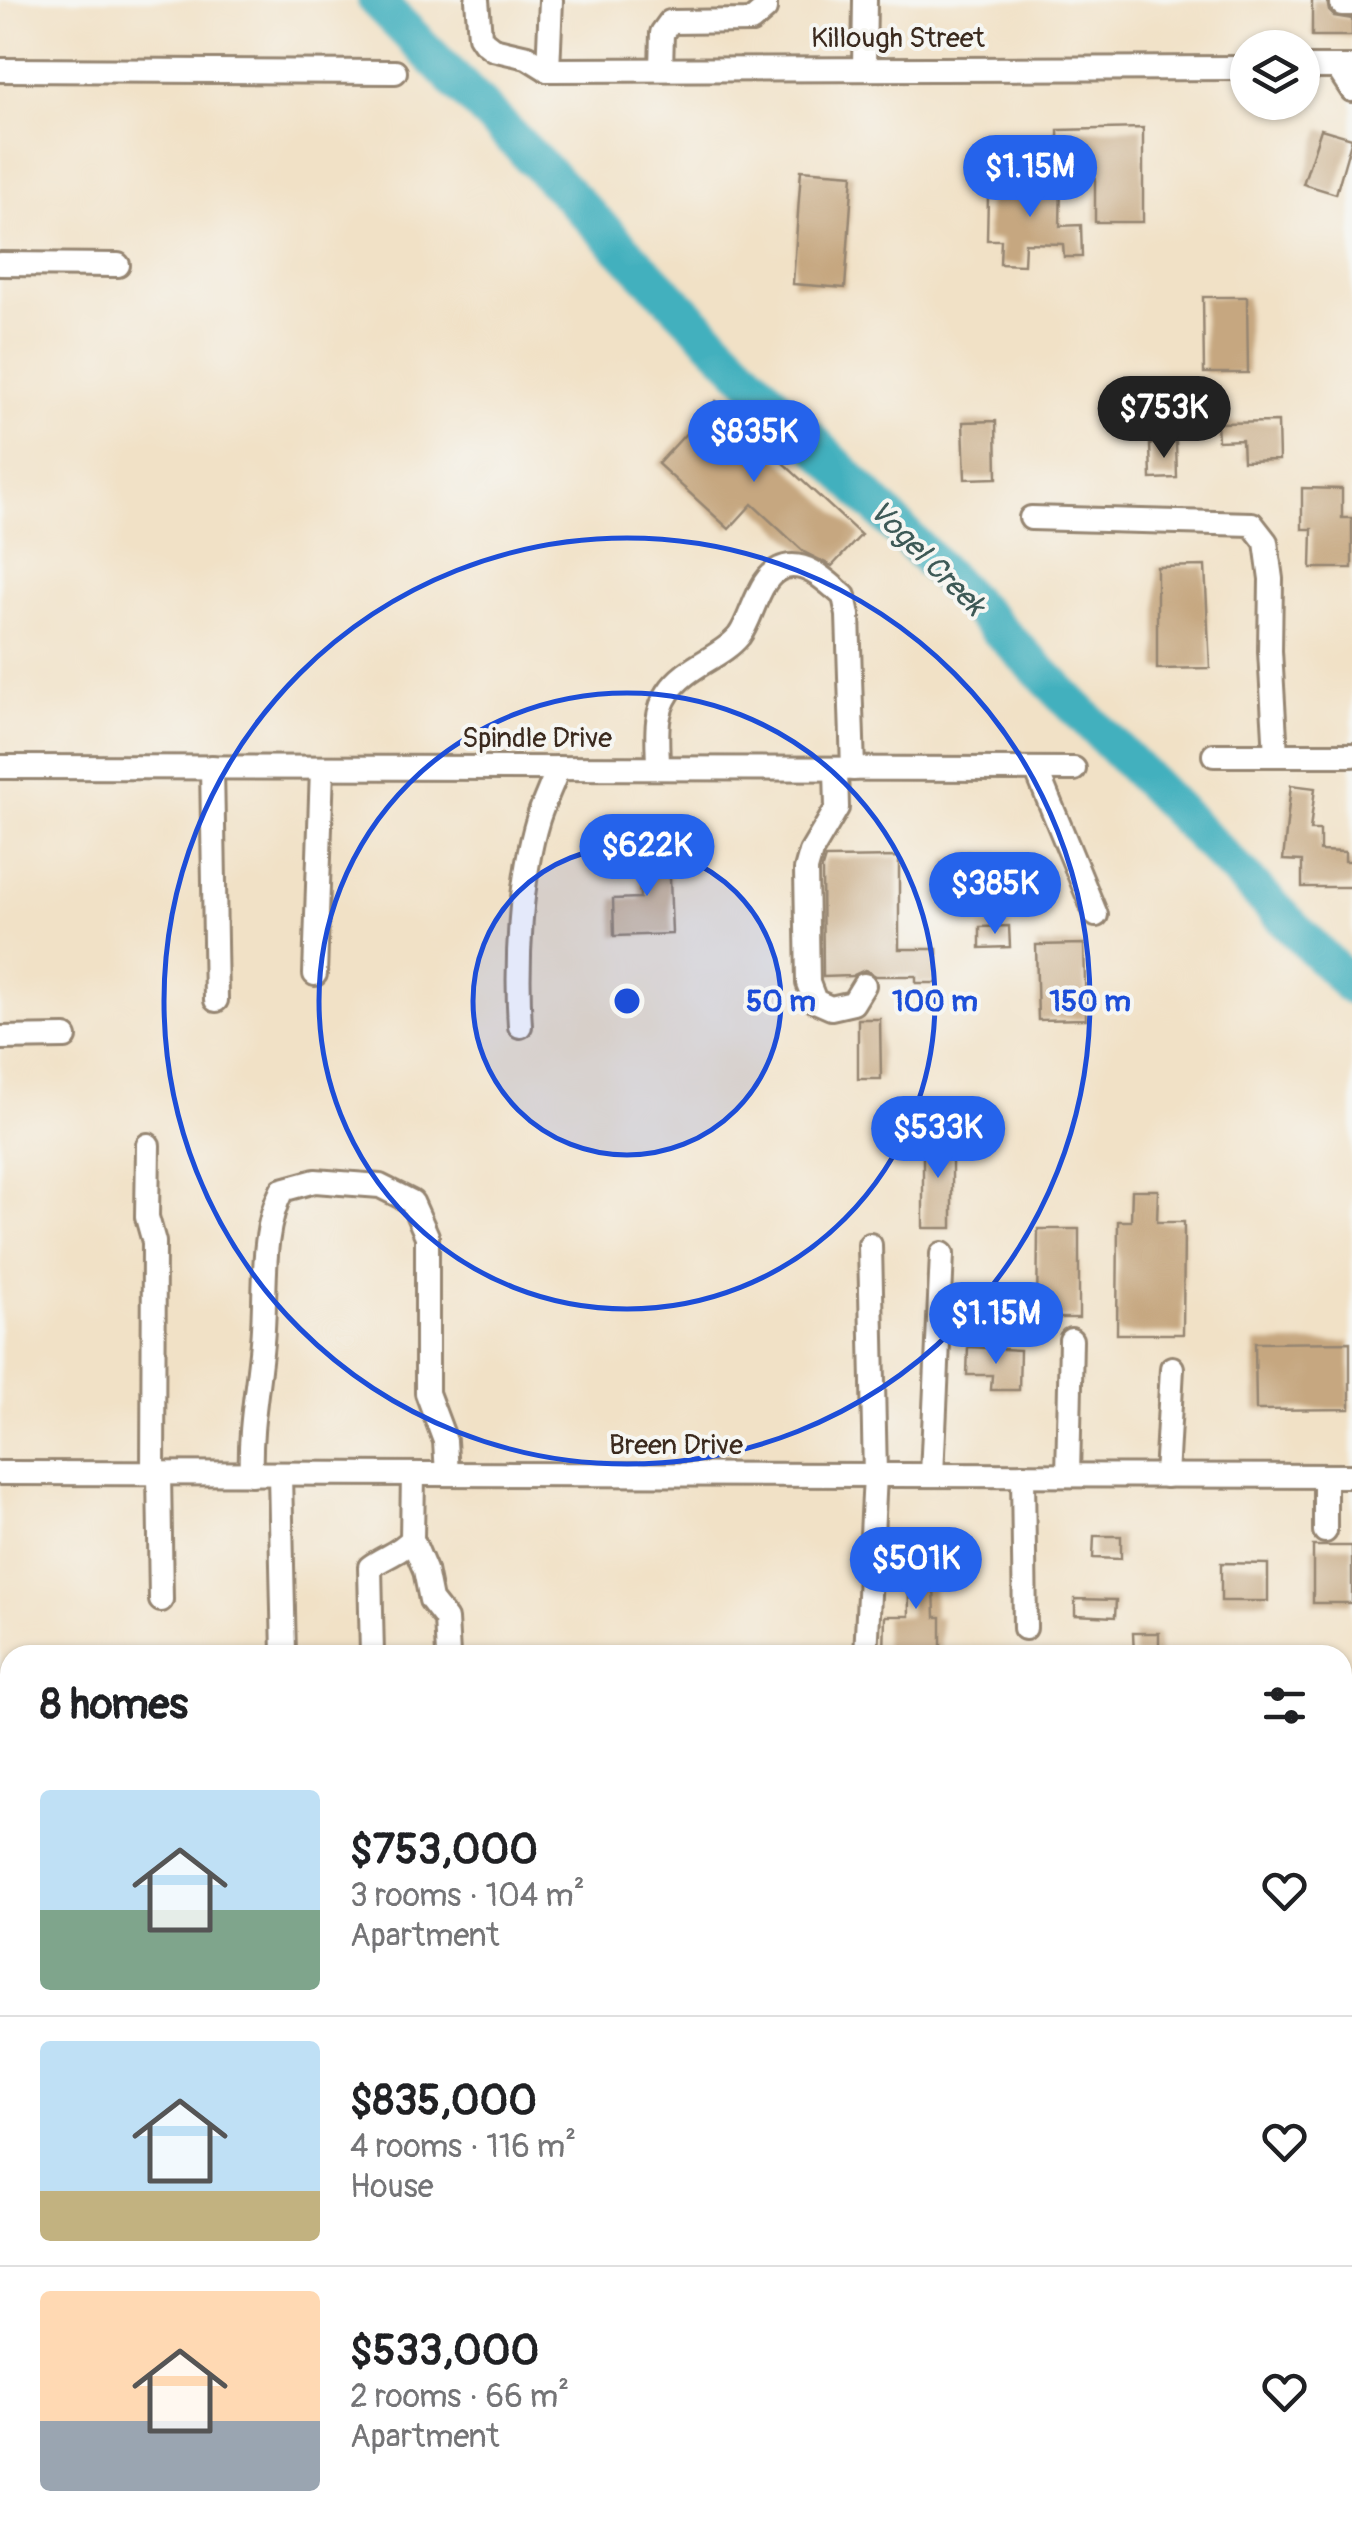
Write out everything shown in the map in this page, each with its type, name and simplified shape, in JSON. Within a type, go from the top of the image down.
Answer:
[{"type":"street","points":[[477,0],[484,42],[492,49],[527,57],[548,70],[551,0]]},
{"type":"street","points":[[661,70],[662,33],[670,22],[751,21],[765,9],[765,0]]},
{"type":"street","points":[[864,0],[864,68]]},
{"type":"street","points":[[1342,0],[1342,4],[1352,4]]},
{"type":"street","points":[[1345,67],[1352,90]]},
{"type":"street","name":"Killough Street","points":[[548,70],[1230,68]]},
{"type":"street","points":[[0,70],[395,72]]},
{"type":"street","points":[[0,264],[118,265]]},
{"type":"street","points":[[1032,518],[1252,524],[1266,542],[1271,579],[1270,652],[1276,755]]},
{"type":"street","points":[[658,768],[657,720],[667,694],[686,672],[738,637],[768,579],[782,567],[802,566],[844,596],[848,615],[845,769],[837,808],[811,852],[806,870],[808,998],[822,1007],[843,1007],[860,996],[864,986]]},
{"type":"street","points":[[1214,755],[1352,755]]},
{"type":"street","name":"Spindle Drive","points":[[0,767],[1074,769]]},
{"type":"street","points":[[212,767],[216,1000]]},
{"type":"street","points":[[315,974],[322,768]]},
{"type":"street","points":[[520,1026],[517,983],[524,897],[538,821],[558,768]]},
{"type":"street","points":[[1036,769],[1096,915]]},
{"type":"street","points":[[0,1038],[65,1037]]},
{"type":"street","points":[[148,1145],[147,1217],[154,1242],[161,1600]]},
{"type":"street","points":[[251,1474],[250,1438],[262,1342],[270,1213],[282,1190],[315,1181],[380,1186],[412,1202],[420,1219],[427,1236],[427,1393],[444,1440],[447,1474]]},
{"type":"street","points":[[866,1645],[875,1475],[870,1245]]},
{"type":"street","points":[[932,1475],[942,1254]]},
{"type":"street","points":[[1068,1476],[1071,1340]]},
{"type":"street","points":[[1166,1476],[1172,1368]]},
{"type":"street","name":"Breen Drive","points":[[0,1473],[1352,1476]]},
{"type":"street","points":[[280,1474],[284,1645]]},
{"type":"street","points":[[413,1474],[412,1539],[425,1570],[430,1600],[446,1619],[447,1645]]},
{"type":"street","points":[[1024,1476],[1026,1628]]},
{"type":"street","points":[[1325,1531],[1326,1476]]},
{"type":"street","points":[[372,1645],[370,1568],[383,1558],[400,1553],[412,1539]]},
{"type":"building","points":[[1312,0],[1327,0],[1334,16],[1352,19],[1352,36],[1320,36],[1320,30],[1312,30]]},
{"type":"building","points":[[1143,128],[1143,222],[1095,222],[1095,178],[1059,179],[1058,130]]},
{"type":"building","points":[[1321,129],[1352,138],[1336,194],[1303,184]]},
{"type":"building","points":[[801,170],[853,174],[845,288],[793,284]]},
{"type":"building","points":[[1003,181],[1061,181],[1060,226],[1081,225],[1082,257],[1064,257],[1063,244],[1025,243],[1024,265],[1000,264],[1001,240],[987,240],[988,196],[1003,196]]},
{"type":"building","points":[[1203,297],[1247,297],[1248,373],[1204,373]]},
{"type":"building","points":[[716,401],[861,535],[832,566],[804,552],[752,504],[729,529],[658,464]]},
{"type":"building","points":[[996,421],[997,478],[965,479],[963,422]]},
{"type":"building","points":[[1278,422],[1279,460],[1243,461],[1242,440],[1218,441],[1217,423]]},
{"type":"building","points":[[1176,442],[1177,478],[1151,479],[1150,444]]},
{"type":"building","points":[[1302,488],[1342,489],[1342,518],[1352,518],[1352,568],[1311,568],[1312,529],[1302,529]]},
{"type":"building","points":[[1205,566],[1210,668],[1157,669],[1157,567]]},
{"type":"building","points":[[1291,785],[1315,788],[1310,830],[1320,830],[1320,851],[1345,852],[1345,861],[1352,861],[1352,887],[1302,887],[1302,861],[1283,860]]},
{"type":"building","points":[[669,850],[672,934],[614,936],[613,899],[640,898],[638,851]]},
{"type":"building","points":[[967,852],[1012,854],[1011,877],[993,876],[993,892],[983,891],[983,906],[965,906],[965,892],[945,891],[947,859],[967,860]]},
{"type":"building","points":[[899,857],[899,949],[937,949],[938,983],[916,983],[916,976],[876,976],[865,970],[852,976],[823,977],[825,858]]},
{"type":"building","points":[[1009,926],[1010,947],[980,948],[980,927]]},
{"type":"building","points":[[1084,944],[1086,1019],[1038,1020],[1036,945]]},
{"type":"building","points":[[858,1019],[880,1019],[881,1079],[858,1079]]},
{"type":"building","points":[[923,1134],[952,1134],[952,1228],[923,1228]]},
{"type":"building","points":[[1132,1190],[1158,1190],[1157,1222],[1184,1222],[1183,1334],[1117,1334],[1118,1221],[1131,1221]]},
{"type":"building","points":[[1038,1229],[1079,1229],[1079,1318],[1037,1318]]},
{"type":"building","points":[[1350,1342],[1350,1409],[1256,1410],[1255,1343]]},
{"type":"building","points":[[968,1347],[1020,1350],[1019,1390],[991,1390],[992,1375],[967,1375]]},
{"type":"building","points":[[1094,1536],[1121,1536],[1121,1559],[1093,1558]]},
{"type":"building","points":[[1313,1546],[1352,1546],[1352,1603],[1313,1603]]},
{"type":"building","points":[[908,1549],[933,1549],[935,1617],[941,1617],[941,1645],[884,1645],[885,1616],[909,1616]]},
{"type":"building","points":[[1221,1563],[1268,1564],[1268,1601],[1221,1601]]},
{"type":"building","points":[[1075,1599],[1116,1600],[1115,1617],[1075,1615]]},
{"type":"building","points":[[1133,1633],[1159,1633],[1159,1645],[1134,1645]]},
{"type":"waterway","name":"Vogel Creek","points":[[376,0],[1352,987]]}]
